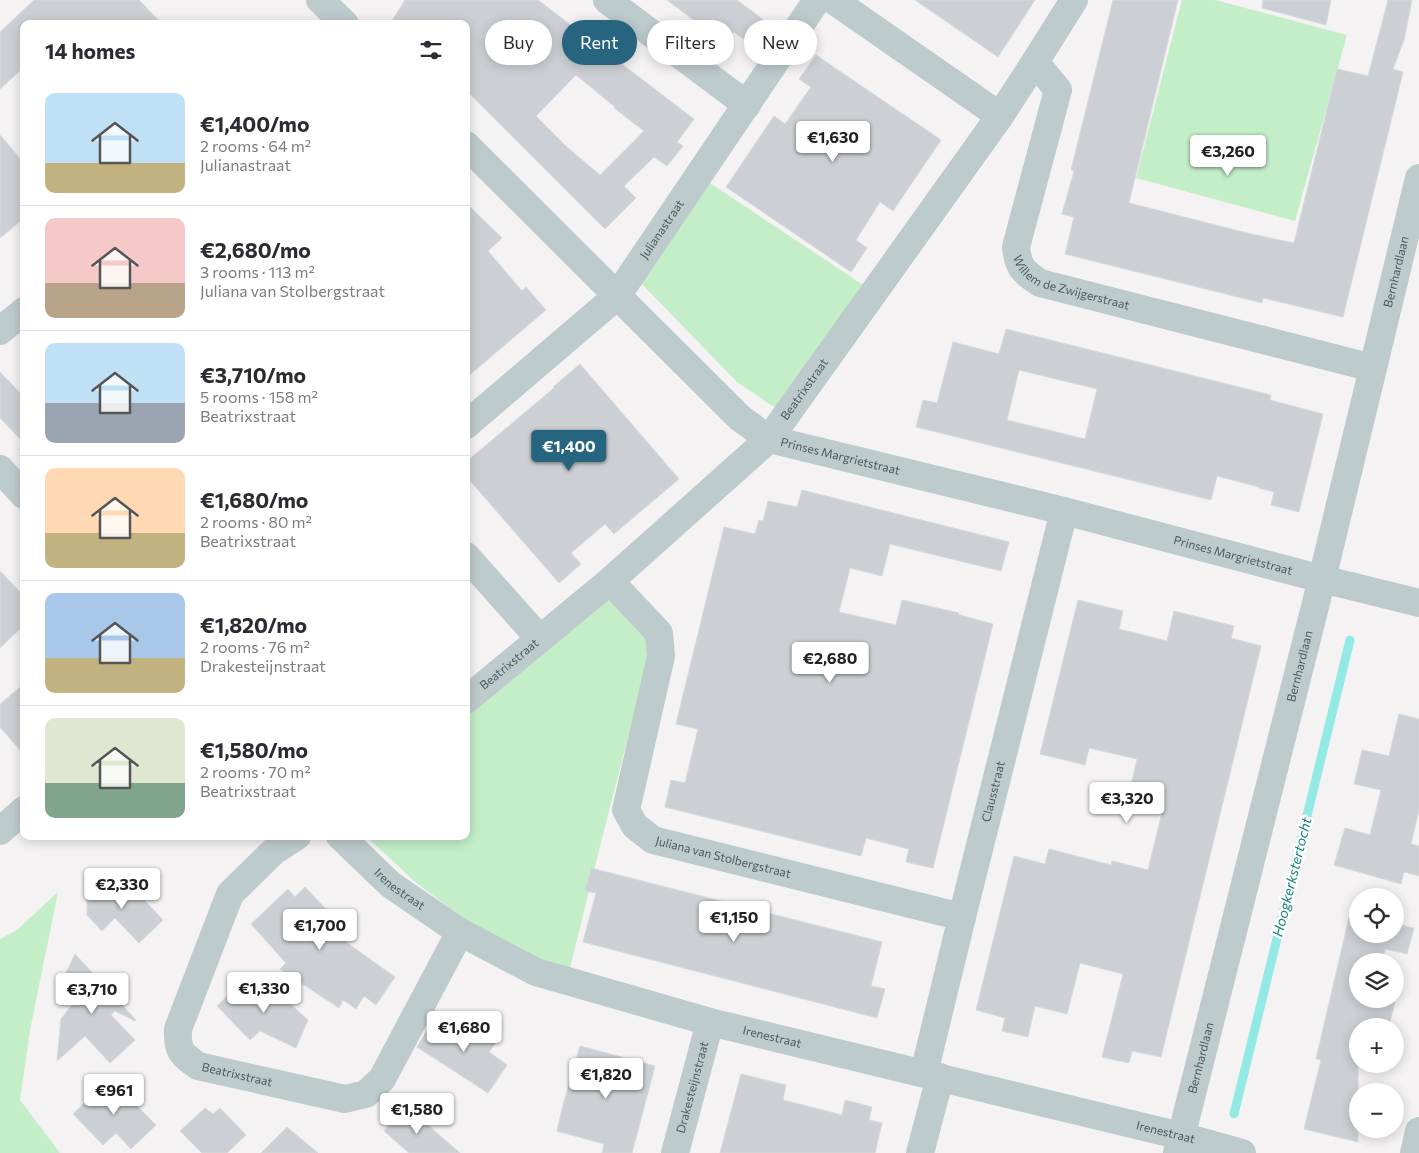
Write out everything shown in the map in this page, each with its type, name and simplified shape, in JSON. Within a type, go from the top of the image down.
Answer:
[{"type":"street","points":[[320,0],[345,17]]},
{"type":"street","points":[[607,0],[747,105]]},
{"type":"street","points":[[1036,62],[1074,0]]},
{"type":"street","points":[[814,3],[1000,116]]},
{"type":"street","name":"Julianastraat","points":[[470,422],[617,296],[814,3]]},
{"type":"street","name":"Beatrixstraat","points":[[470,697],[610,581],[769,439],[1000,116],[1036,62]]},
{"type":"street","name":"Willem de Zwijgerstraat","points":[[1036,62],[1058,90],[1016,247],[1017,261],[1027,274],[1040,283],[1373,368]]},
{"type":"street","name":"Prinses Margrietstraat","points":[[470,149],[740,418],[769,439],[1064,511],[1419,603]]},
{"type":"street","name":"Bernhardlaan","points":[[1179,1144],[1322,579],[1419,178]]},
{"type":"street","points":[[0,331],[20,314]]},
{"type":"street","points":[[0,469],[20,491]]},
{"type":"street","name":"Clausstraat","points":[[920,1153],[932,1075],[962,917],[1064,511]]},
{"type":"street","points":[[470,560],[540,639]]},
{"type":"street","name":"Juliana van Stolbergstraat","points":[[610,581],[658,633],[661,656],[626,810],[635,826],[653,840],[962,917]]},
{"type":"street","points":[[0,831],[20,814]]},
{"type":"street","name":"Beatrixstraat","points":[[291,840],[274,851],[230,894],[178,1029],[177,1044],[185,1057],[198,1066],[345,1099],[366,1094],[382,1079],[460,932]]},
{"type":"street","name":"Irenestraat","points":[[344,840],[391,885],[460,932],[536,972],[710,1022],[932,1075],[1179,1144],[1242,1153]]},
{"type":"street","name":"Drakesteijnstraat","points":[[675,1153],[710,1022]]},
{"type":"street","points":[[1414,1153],[1419,1132]]},
{"type":"green space","points":[[1182,0],[1215,0],[1347,35],[1295,221],[1136,178]]},
{"type":"green space","points":[[707,181],[866,287],[777,409],[737,382],[638,280]]},
{"type":"green space","points":[[608,595],[652,645],[570,968],[523,953],[468,922],[414,881],[370,840],[470,840],[470,714]]},
{"type":"green space","points":[[58,892],[30,1030],[20,1100],[60,1153],[0,1153],[0,939],[17,930]]},
{"type":"building","points":[[34,0],[139,0],[158,20],[20,20],[20,71],[0,89],[0,32]]},
{"type":"building","points":[[405,0],[538,0],[564,20],[562,20],[562,65],[623,65],[694,119],[677,142],[683,146],[667,166],[654,157],[624,186],[636,198],[605,229],[470,94],[470,20],[392,20]],"holes":[[[576,75],[644,131],[600,175],[568,148],[536,116]]]},
{"type":"building","points":[[667,0],[737,0],[764,20],[744,20],[744,39],[734,32],[734,20],[693,20]]},
{"type":"building","points":[[915,0],[1035,0],[998,57]]},
{"type":"building","points":[[1113,0],[1178,0],[1129,203],[1294,243],[1337,69],[1368,76],[1388,0],[1412,0],[1404,40],[1393,69],[1403,72],[1343,317],[1263,298],[1262,303],[1065,254],[1074,217],[1062,214],[1074,171],[1071,170]]},
{"type":"building","points":[[1263,0],[1331,0],[1326,25],[1262,8]]},
{"type":"building","points":[[817,56],[941,140],[893,211],[880,202],[856,240],[867,248],[851,272],[726,187],[774,116],[785,124],[811,87],[799,79],[809,65],[817,65]]},
{"type":"building","points":[[0,135],[20,158],[20,221],[0,238]]},
{"type":"building","points":[[470,207],[502,238],[488,251],[522,291],[526,287],[546,310],[470,375]]},
{"type":"building","points":[[1006,329],[1271,395],[1270,400],[1323,414],[1299,512],[1271,505],[1274,492],[1217,476],[1211,500],[916,427],[923,400],[937,403],[953,342],[999,354]],"holes":[[[1019,370],[1097,389],[1085,439],[1007,420]]]},
{"type":"building","points":[[580,364],[679,479],[614,534],[605,524],[571,553],[581,564],[559,583],[470,481],[470,459]]},
{"type":"building","points":[[0,372],[20,393],[20,439],[0,418]]},
{"type":"building","points":[[802,490],[1009,542],[1001,571],[890,544],[882,576],[850,568],[839,612],[896,625],[902,600],[959,613],[993,624],[933,868],[906,862],[909,849],[866,838],[861,856],[665,807],[671,780],[685,783],[698,729],[676,724],[724,527],[755,534],[759,520],[763,521],[768,501],[797,507]]},
{"type":"building","points":[[0,571],[20,592],[20,629],[0,648]]},
{"type":"building","points":[[1078,600],[1123,611],[1119,629],[1167,641],[1174,611],[1234,626],[1231,638],[1261,646],[1161,1057],[1132,1051],[1129,1063],[1102,1057],[1123,974],[1080,963],[1067,1014],[1035,1006],[1028,1037],[1002,1031],[1005,1018],[976,1010],[1014,856],[1045,864],[1049,849],[1111,865],[1112,861],[1148,870],[1164,804],[1129,795],[1137,759],[1089,748],[1085,765],[1040,754]]},
{"type":"building","points":[[20,687],[20,750],[0,727],[0,704]]},
{"type":"building","points":[[1399,714],[1419,719],[1419,810],[1411,844],[1419,846],[1419,876],[1404,872],[1401,884],[1334,865],[1345,828],[1370,835],[1381,790],[1354,784],[1362,750],[1389,756]]},
{"type":"building","points":[[591,868],[882,942],[871,986],[885,989],[877,1018],[583,942],[596,893],[585,891]]},
{"type":"building","points":[[107,877],[123,891],[130,885],[163,920],[139,943],[115,918],[102,931],[87,915],[87,896]]},
{"type":"building","points":[[305,887],[344,928],[336,935],[395,977],[376,1005],[364,996],[356,1009],[343,1000],[339,1008],[280,969],[286,963],[251,924],[288,889],[295,897]]},
{"type":"building","points":[[1349,917],[1349,943],[1404,943],[1404,926],[1414,928],[1407,954],[1385,949],[1384,953],[1349,953],[1349,1008],[1394,1008],[1391,1018],[1349,1018],[1349,1073],[1358,1073],[1358,1083],[1349,1083],[1349,1138],[1358,1138],[1358,1142],[1304,1129],[1321,1060],[1316,1059]]},
{"type":"building","points":[[75,954],[136,1020],[115,1011],[111,1015],[135,1040],[110,1063],[85,1036],[57,1061],[61,1019],[80,994],[60,985]]},
{"type":"building","points":[[266,982],[308,1020],[296,1048],[260,1031],[250,1040],[217,1006],[241,983],[252,995]]},
{"type":"building","points":[[456,1017],[496,1042],[489,1052],[507,1065],[488,1093],[417,1047],[432,1022],[446,1031]]},
{"type":"building","points":[[580,1046],[655,1066],[632,1153],[602,1153],[604,1144],[557,1131]]},
{"type":"building","points":[[741,1074],[786,1085],[783,1100],[842,1115],[845,1100],[872,1107],[869,1120],[882,1123],[875,1153],[720,1153]]},
{"type":"building","points":[[109,1078],[156,1125],[131,1149],[116,1133],[103,1145],[73,1114]]},
{"type":"building","points":[[406,1106],[460,1153],[409,1153],[384,1131]]},
{"type":"building","points":[[205,1108],[213,1114],[220,1108],[246,1135],[227,1153],[202,1153],[180,1131]]},
{"type":"building","points":[[287,1127],[318,1153],[261,1153]]},
{"type":"waterway","name":"Hoogkerkstertocht","points":[[1234,1114],[1350,640]]}]
